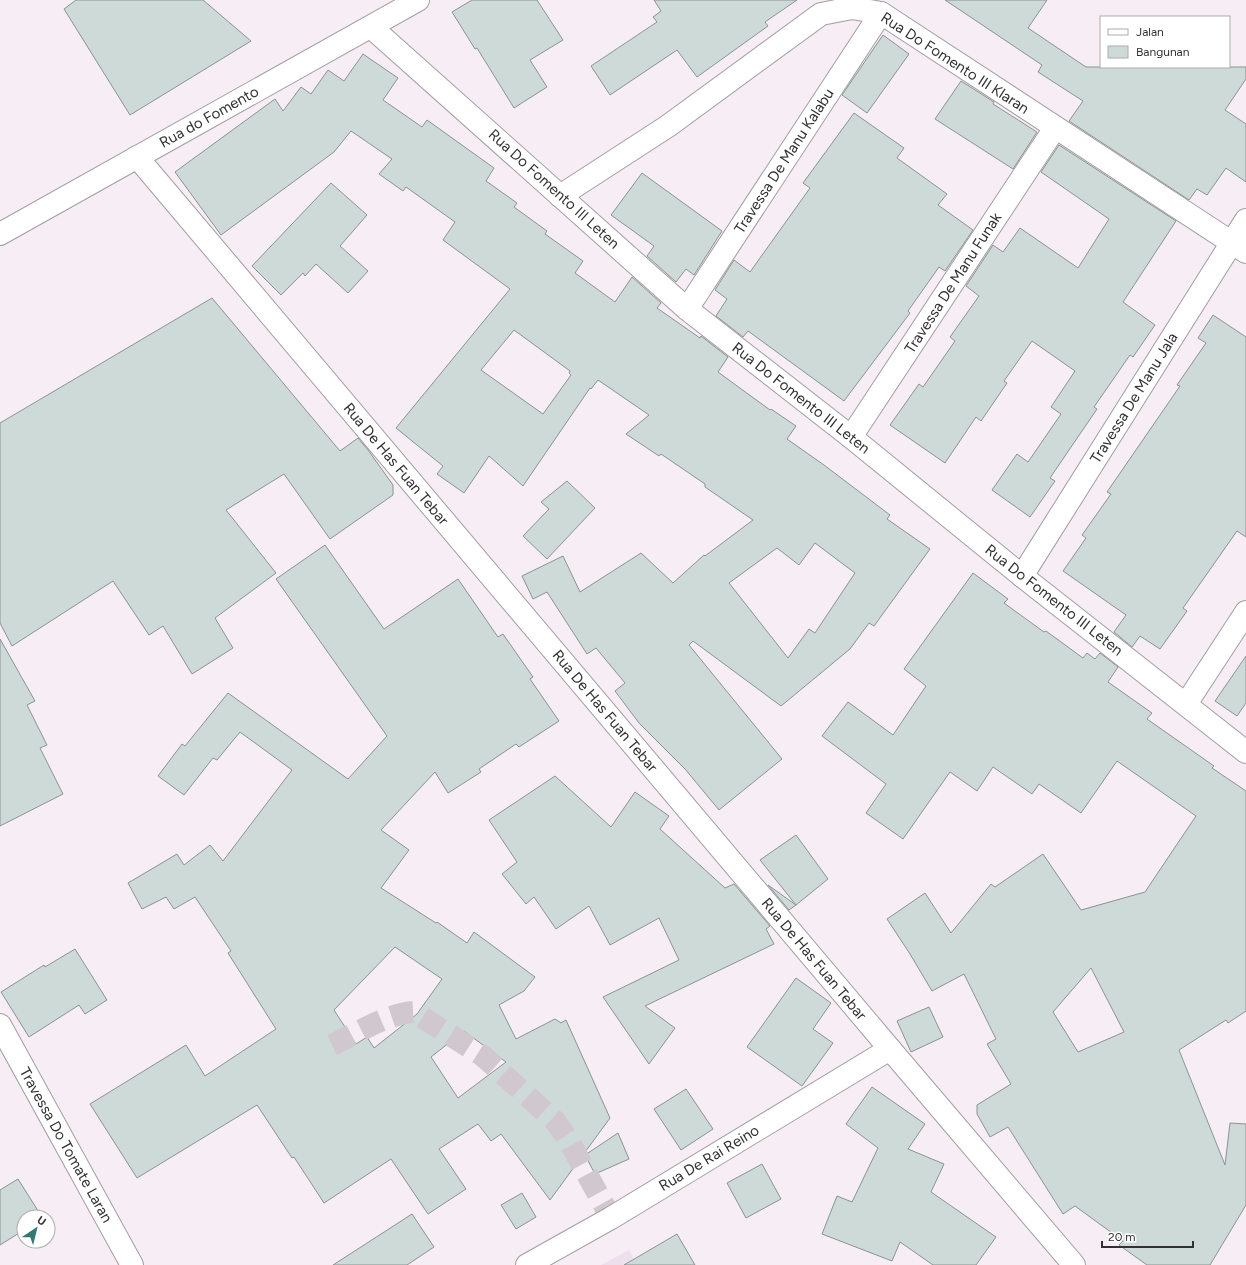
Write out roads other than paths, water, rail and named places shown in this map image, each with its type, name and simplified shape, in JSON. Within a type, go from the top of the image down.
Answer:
[{"type":"street","name":"Rua do Fomento","points":[[0,234],[418,0]]},
{"type":"street","name":"Rua Do Fomento III Klaran","points":[[560,196],[668,126],[821,14],[852,8],[881,13],[1239,248]]},
{"type":"street","name":"Travessa De Manu Kalabu","points":[[688,309],[881,13]]},
{"type":"street","name":"Rua Do Fomento III Leten","points":[[371,26],[688,309],[851,437],[1022,576],[1246,752]]},
{"type":"street","name":"Travessa De Manu Funak","points":[[851,437],[1055,128]]},
{"type":"street","name":"Rua De Has Fuan Tebar","points":[[137,157],[1074,1265]]},
{"type":"street","name":"Travessa De Manu Jala","points":[[1022,576],[1239,248],[1246,220]]},
{"type":"street","points":[[1186,704],[1246,612]]},
{"type":"street","name":"Travessa Do Tomate Laran","points":[[0,1025],[132,1265]]},
{"type":"street","name":"Rua De Rai Reino","points":[[528,1265],[612,1218],[890,1049]]},
{"type":"tunnel","points":[[332,1045],[383,1020],[404,1013],[414,1012],[483,1056],[556,1122],[569,1141],[611,1218]]}]
